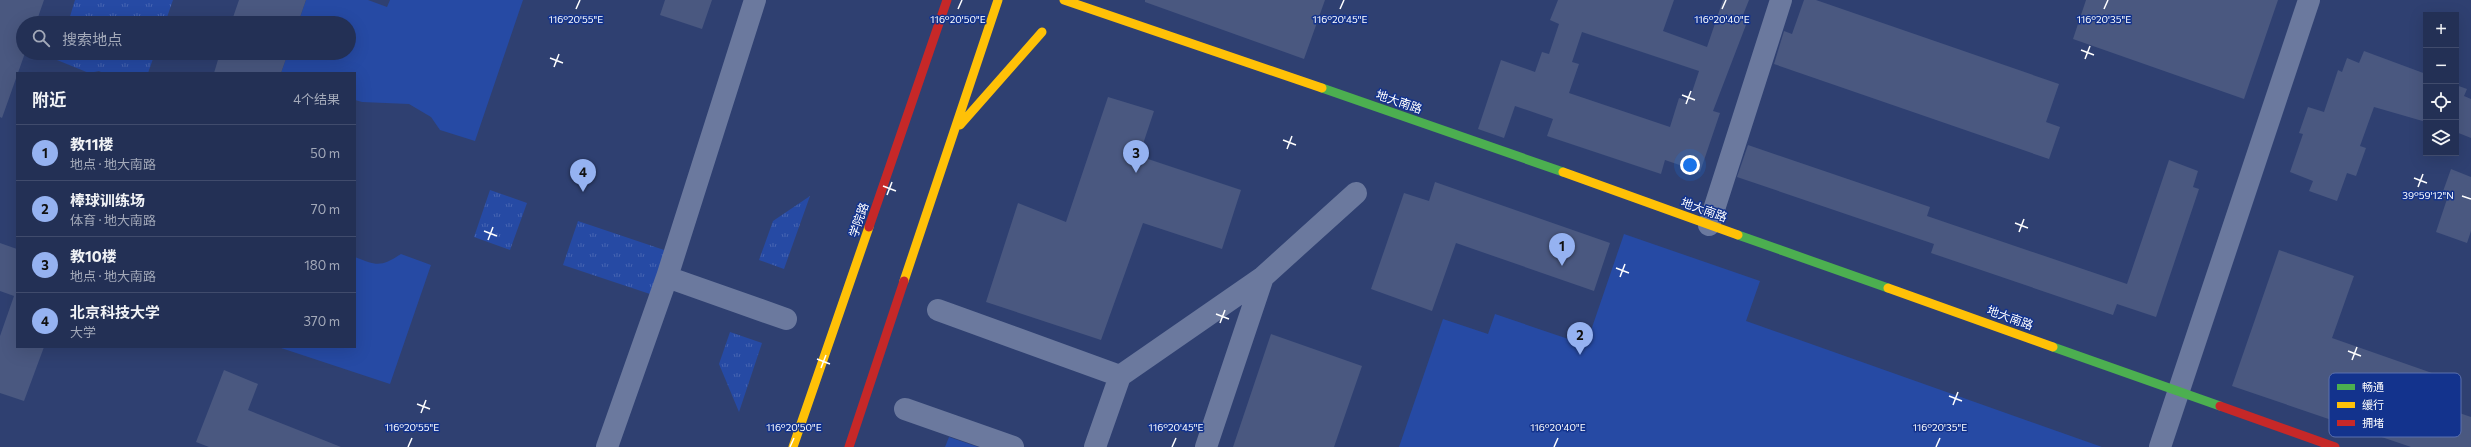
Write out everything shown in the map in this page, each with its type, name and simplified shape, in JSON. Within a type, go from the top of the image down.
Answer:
[{"type":"street","points":[[607,447],[667,277],[755,0]]},
{"type":"street","points":[[849,447],[998,0]]},
{"type":"street","name":"地大南路","points":[[1064,0],[1452,133],[2335,447]]},
{"type":"street","points":[[1710,225],[1781,0]]},
{"type":"street","points":[[2160,447],[2309,0]]},
{"type":"street","name":"学院路","points":[[793,447],[946,1]]},
{"type":"street","points":[[954,132],[1042,32]]},
{"type":"street","points":[[1095,447],[1120,376],[1263,277],[1356,193]]},
{"type":"street","points":[[667,277],[786,319]]},
{"type":"street","points":[[1206,447],[1263,277]]},
{"type":"street","points":[[938,310],[1120,376]]},
{"type":"street","points":[[905,409],[1013,447]]},
{"type":"green space","points":[[75,0],[173,0],[167,16],[70,16]]},
{"type":"green space","points":[[306,0],[368,0],[387,7],[390,0],[523,0],[475,141],[440,130],[431,117],[409,104],[362,102],[356,100],[356,72],[281,72],[286,60],[356,60],[356,16],[300,16]]},
{"type":"green space","points":[[57,60],[153,60],[148,72],[87,72]]},
{"type":"green space","points":[[490,190],[527,203],[510,250],[474,237]]},
{"type":"green space","points":[[810,196],[784,269],[759,260],[773,221]]},
{"type":"green space","points":[[578,221],[673,253],[659,297],[563,265]]},
{"type":"green space","points":[[1624,234],[1760,281],[1746,321],[2102,447],[1399,447],[1443,319],[1488,334],[1495,314],[1586,345]]},
{"type":"green space","points":[[401,254],[431,265],[390,384],[281,348],[356,348],[356,257],[379,264]]},
{"type":"green space","points":[[730,332],[762,343],[739,412],[719,364]]},
{"type":"green space","points":[[949,437],[978,447],[945,447]]},
{"type":"building","points":[[0,0],[44,0],[38,16],[16,16],[16,60],[23,60],[18,72],[16,72],[16,78],[2,118],[0,117]]},
{"type":"building","points":[[239,0],[306,0],[300,16],[233,16]]},
{"type":"building","points":[[665,0],[712,0],[702,29],[660,15]]},
{"type":"building","points":[[1145,0],[1325,0],[1304,59],[1145,2]]},
{"type":"building","points":[[1558,0],[1674,0],[1663,31],[1707,47],[1723,0],[1749,0],[1743,15],[1749,17],[1713,111],[1720,113],[1700,172],[1665,160],[1661,174],[1547,136],[1553,119],[1515,106],[1504,138],[1478,129],[1501,60],[1535,72],[1542,52],[1549,54],[1559,24],[1550,20]],"holes":[[[1582,32],[1699,71],[1689,101],[1679,98],[1670,127],[1569,93],[1579,64],[1572,62]]]},
{"type":"building","points":[[1804,0],[1816,0],[2059,84],[2046,122],[2060,127],[2049,159],[1774,64],[1784,31],[1792,34]]},
{"type":"building","points":[[2086,0],[2278,0],[2244,99],[2073,39]]},
{"type":"building","points":[[2364,51],[2423,73],[2423,121],[2374,107],[2360,146],[2366,148],[2356,176],[2347,173],[2337,201],[2309,191],[2313,181],[2290,172],[2303,134],[2299,133],[2308,107],[2324,112],[2338,70],[2342,72],[2347,58],[2359,63]]},
{"type":"building","points":[[218,60],[286,60],[281,72],[214,72]]},
{"type":"building","points":[[2459,86],[2467,89],[2464,96],[2471,99],[2471,138],[2459,133]]},
{"type":"building","points":[[1108,97],[1154,111],[1139,156],[1241,190],[1222,249],[1143,223],[1101,340],[986,302],[1018,203],[1066,222]]},
{"type":"building","points":[[1748,145],[1930,207],[1927,216],[2127,284],[2169,160],[2198,171],[2193,187],[2199,189],[2156,317],[2117,304],[2113,315],[1931,253],[1934,244],[1737,177]]},
{"type":"building","points":[[2451,169],[2471,177],[2471,231],[2467,243],[2436,232],[2447,199],[2441,197]]},
{"type":"building","points":[[1435,182],[1610,243],[1594,291],[1456,243],[1432,311],[1371,289],[1404,193],[1429,201]]},
{"type":"building","points":[[0,243],[16,249],[16,348],[44,348],[24,401],[0,393],[0,336],[14,296],[0,291]]},
{"type":"building","points":[[2279,250],[2354,276],[2332,338],[2432,373],[2329,373],[2329,419],[2232,386]]},
{"type":"building","points":[[1271,334],[1362,366],[1334,447],[1233,447]]},
{"type":"building","points":[[224,370],[258,384],[248,410],[341,447],[209,447],[196,442]]},
{"type":"building","points":[[2461,414],[2471,417],[2471,447],[2411,447],[2382,437],[2461,437]]},
{"type":"traffic: fast","points":[[1322,88],[1563,172]]},
{"type":"traffic: fast","points":[[1738,235],[1888,288]]},
{"type":"traffic: fast","points":[[2053,347],[2220,406]]},
{"type":"traffic: slow","points":[[904,281],[998,0]]},
{"type":"traffic: slow","points":[[1064,0],[1322,88]]},
{"type":"traffic: slow","points":[[960,125],[1042,32]]},
{"type":"traffic: slow","points":[[1563,172],[1738,235]]},
{"type":"traffic: slow","points":[[793,447],[869,227]]},
{"type":"traffic: slow","points":[[1888,288],[2053,347]]},
{"type":"traffic: jam","points":[[869,227],[947,0]]},
{"type":"traffic: jam","points":[[849,447],[904,281]]},
{"type":"traffic: jam","points":[[2220,406],[2335,447]]},
{"type":"place","name":"教10楼","points":[[1136,173]]},
{"type":"place","name":"北京科技大学","points":[[583,192]]},
{"type":"place","name":"教11楼","points":[[1562,266]]},
{"type":"place","name":"棒球训练场","points":[[1580,355]]}]
